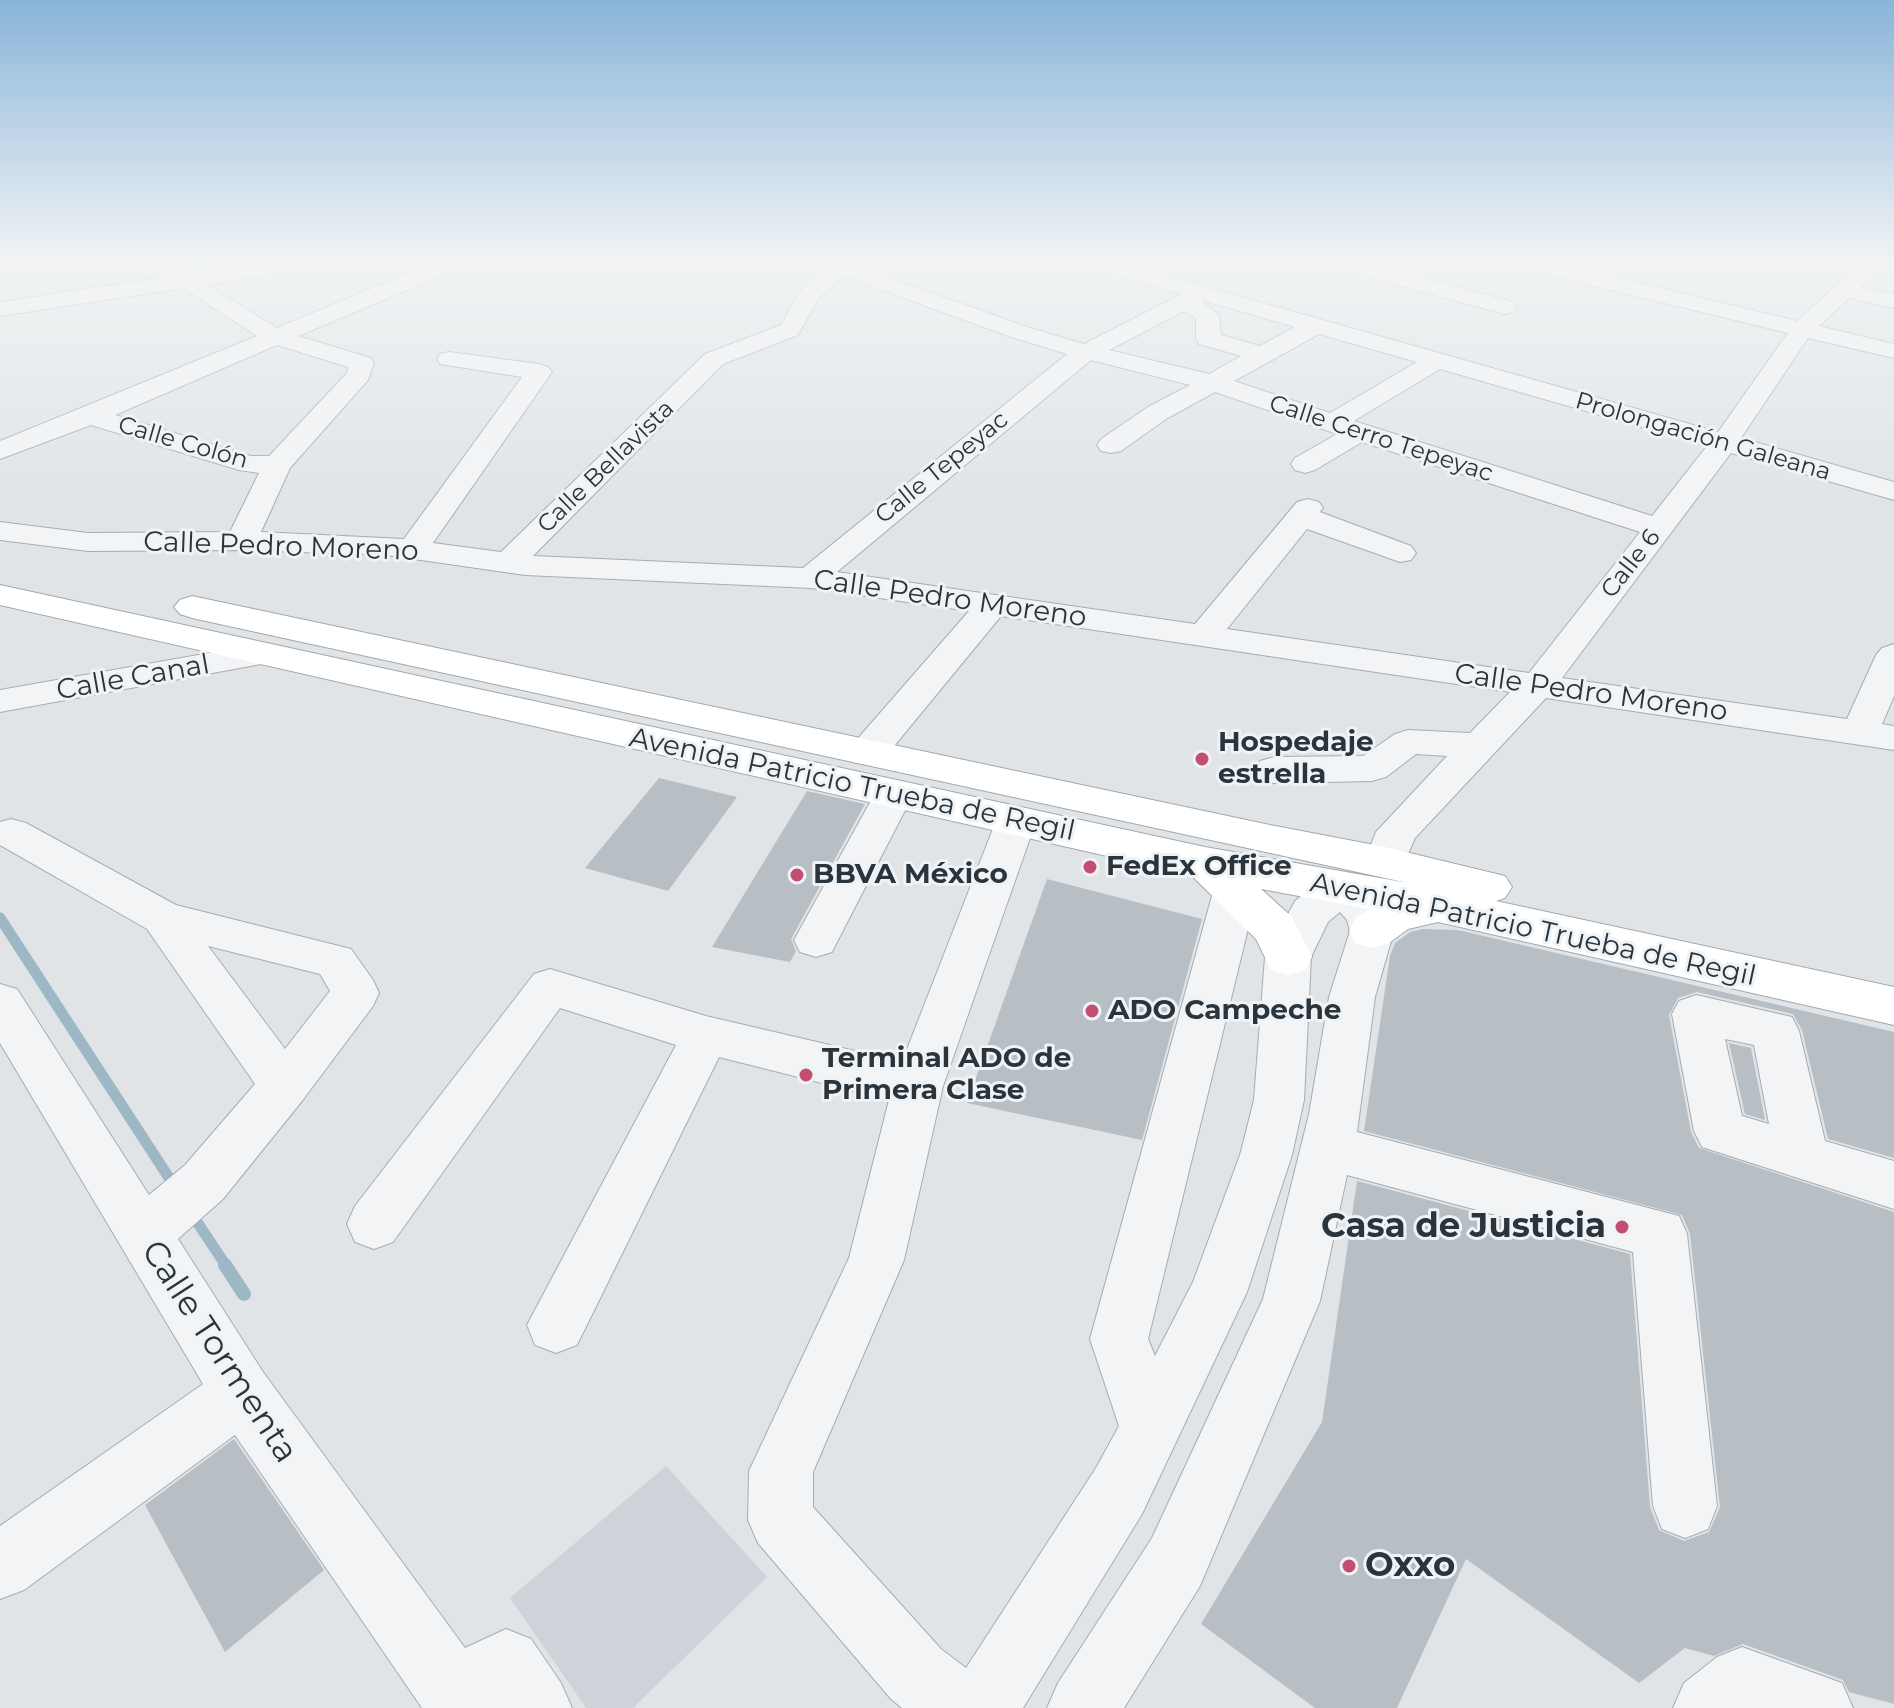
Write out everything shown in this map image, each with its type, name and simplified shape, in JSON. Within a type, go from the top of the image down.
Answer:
[{"type":"main road","name":"Avenida Patricio Trueba de Regil","points":[[0,565],[1270,840],[1385,862],[1894,976]]},
{"type":"main road","name":"Avenida Patricio Trueba de Regil","points":[[0,595],[1016,821],[1220,878],[1359,911]]},
{"type":"main road","points":[[1270,840],[1312,860],[1341,882],[1359,911]]},
{"type":"main road","points":[[1385,862],[1391,879],[1399,886],[1438,905]]},
{"type":"main road","points":[[1359,911],[1385,862]]},
{"type":"main road","points":[[1220,878],[1275,929],[1288,957]]},
{"type":"main road","name":"Avenida Patricio Trueba de Regil","points":[[1438,905],[1894,1006]]},
{"type":"main road","points":[[1359,911],[1394,915],[1438,905]]},
{"type":"street","points":[[0,451],[262,343]]},
{"type":"street","points":[[241,541],[277,465],[359,375],[362,363],[294,343]]},
{"type":"street","name":"Calle Bellavista","points":[[508,563],[714,359],[757,343]]},
{"type":"street","name":"Calle Cerro Tepeyac","points":[[1057,343],[1215,383],[1345,428],[1659,528]]},
{"type":"street","name":"Calle Tepeyac","points":[[811,578],[1029,396],[1086,352],[1104,343]]},
{"type":"street","points":[[1221,343],[1263,355]]},
{"type":"street","points":[[1111,445],[1157,413],[1215,383],[1280,343]]},
{"type":"street","name":"Prolongación Galeana","points":[[1397,343],[1438,360],[1894,491]]},
{"type":"street","name":"Calle 6","points":[[1385,862],[1397,832],[1537,686],[1724,443],[1793,343]]},
{"type":"street","points":[[1861,343],[1894,351]]},
{"type":"street","points":[[412,550],[539,372],[449,359]]},
{"type":"street","points":[[1305,464],[1345,428],[1438,360]]},
{"type":"street","name":"Calle Colón","points":[[90,416],[249,464],[277,465]]},
{"type":"street","points":[[1204,635],[1305,512],[1400,553]]},
{"type":"street","name":"Calle Pedro Moreno","points":[[0,531],[88,542],[241,541],[412,550],[508,563],[811,578],[1877,734]]},
{"type":"street","points":[[867,753],[993,604]]},
{"type":"street","name":"Calle Canal","points":[[0,701],[266,654]]},
{"type":"street","points":[[1877,734],[1894,655]]},
{"type":"street","points":[[1274,770],[1372,768],[1408,742],[1478,746]]},
{"type":"street","points":[[816,940],[893,795]]},
{"type":"street","points":[[959,1708],[916,1674],[781,1520],[781,1471],[876,1260],[918,1086],[1016,821]]},
{"type":"street","points":[[11,833],[163,918],[335,961],[356,993],[204,1182],[142,1235]]},
{"type":"street","points":[[1150,1427],[1119,1339],[1220,878]]},
{"type":"street","points":[[982,1708],[1119,1491],[1218,1292],[1266,1155],[1279,1100],[1288,957],[1311,912],[1326,899],[1359,911],[1352,997],[1332,1130],[1291,1301],[1176,1562],[1083,1708]]},
{"type":"street","points":[[163,918],[284,1086]]},
{"type":"street","points":[[1687,960],[1720,1131],[1894,1185]]},
{"type":"street","points":[[374,1224],[550,987],[706,1035],[918,1086]]},
{"type":"street","name":"Calle Tormenta","points":[[0,1002],[242,1393],[460,1700],[506,1664],[536,1708]]},
{"type":"street","points":[[1696,1014],[1775,1031],[1802,1157]]},
{"type":"street","points":[[556,1325],[706,1035]]},
{"type":"street","points":[[1279,1100],[1332,1130],[1659,1234],[1685,1506]]},
{"type":"street","points":[[0,1566],[242,1393]]},
{"type":"street","points":[[1709,1708],[1742,1682],[1817,1708]]},
{"type":"shaded area","points":[[666,1466],[767,1577],[633,1708],[586,1708],[510,1598]]},
{"type":"building","points":[[659,778],[737,797],[668,891],[585,868]]},
{"type":"building","name":"BBVA México","points":[[807,791],[865,804],[791,939],[796,951],[790,962],[712,947]]},
{"type":"building","name":"ADO Campeche","points":[[1047,879],[1202,919],[1142,1140],[967,1103]]},
{"type":"building","name":"Casa de Justicia","points":[[1423,929],[1458,930],[1894,1032],[1894,1158],[1828,1139],[1802,1030],[1793,1014],[1697,992],[1678,998],[1669,1015],[1691,1132],[1699,1148],[1894,1212],[1894,1704],[1849,1692],[1843,1680],[1743,1644],[1714,1656],[1685,1648],[1639,1683],[1466,1559],[1397,1708],[1315,1708],[1201,1624],[1322,1422],[1357,1181],[1630,1254],[1650,1507],[1659,1530],[1684,1541],[1709,1532],[1720,1507],[1690,1234],[1682,1215],[1364,1131],[1390,956],[1395,943],[1410,932]]},
{"type":"building","points":[[1729,1043],[1751,1048],[1765,1120],[1745,1114]]},
{"type":"building","points":[[234,1439],[324,1570],[225,1652],[145,1505]]},
{"type":"waterway","points":[[0,918],[175,1187]]},
{"type":"waterway","points":[[191,1213],[227,1267]]},
{"type":"waterway","points":[[225,1265],[244,1294]]},
{"type":"place","name":"Hospedaje estrella","points":[[1202,759]]},
{"type":"place","name":"FedEx Office","points":[[1090,867]]},
{"type":"place","name":"BBVA México","points":[[797,875]]},
{"type":"place","name":"ADO Campeche","points":[[1092,1011]]},
{"type":"place","name":"Terminal ADO de Primera Clase","points":[[806,1075]]},
{"type":"place","name":"Casa de Justicia","points":[[1622,1227]]},
{"type":"place","name":"Oxxo","points":[[1349,1566]]}]
